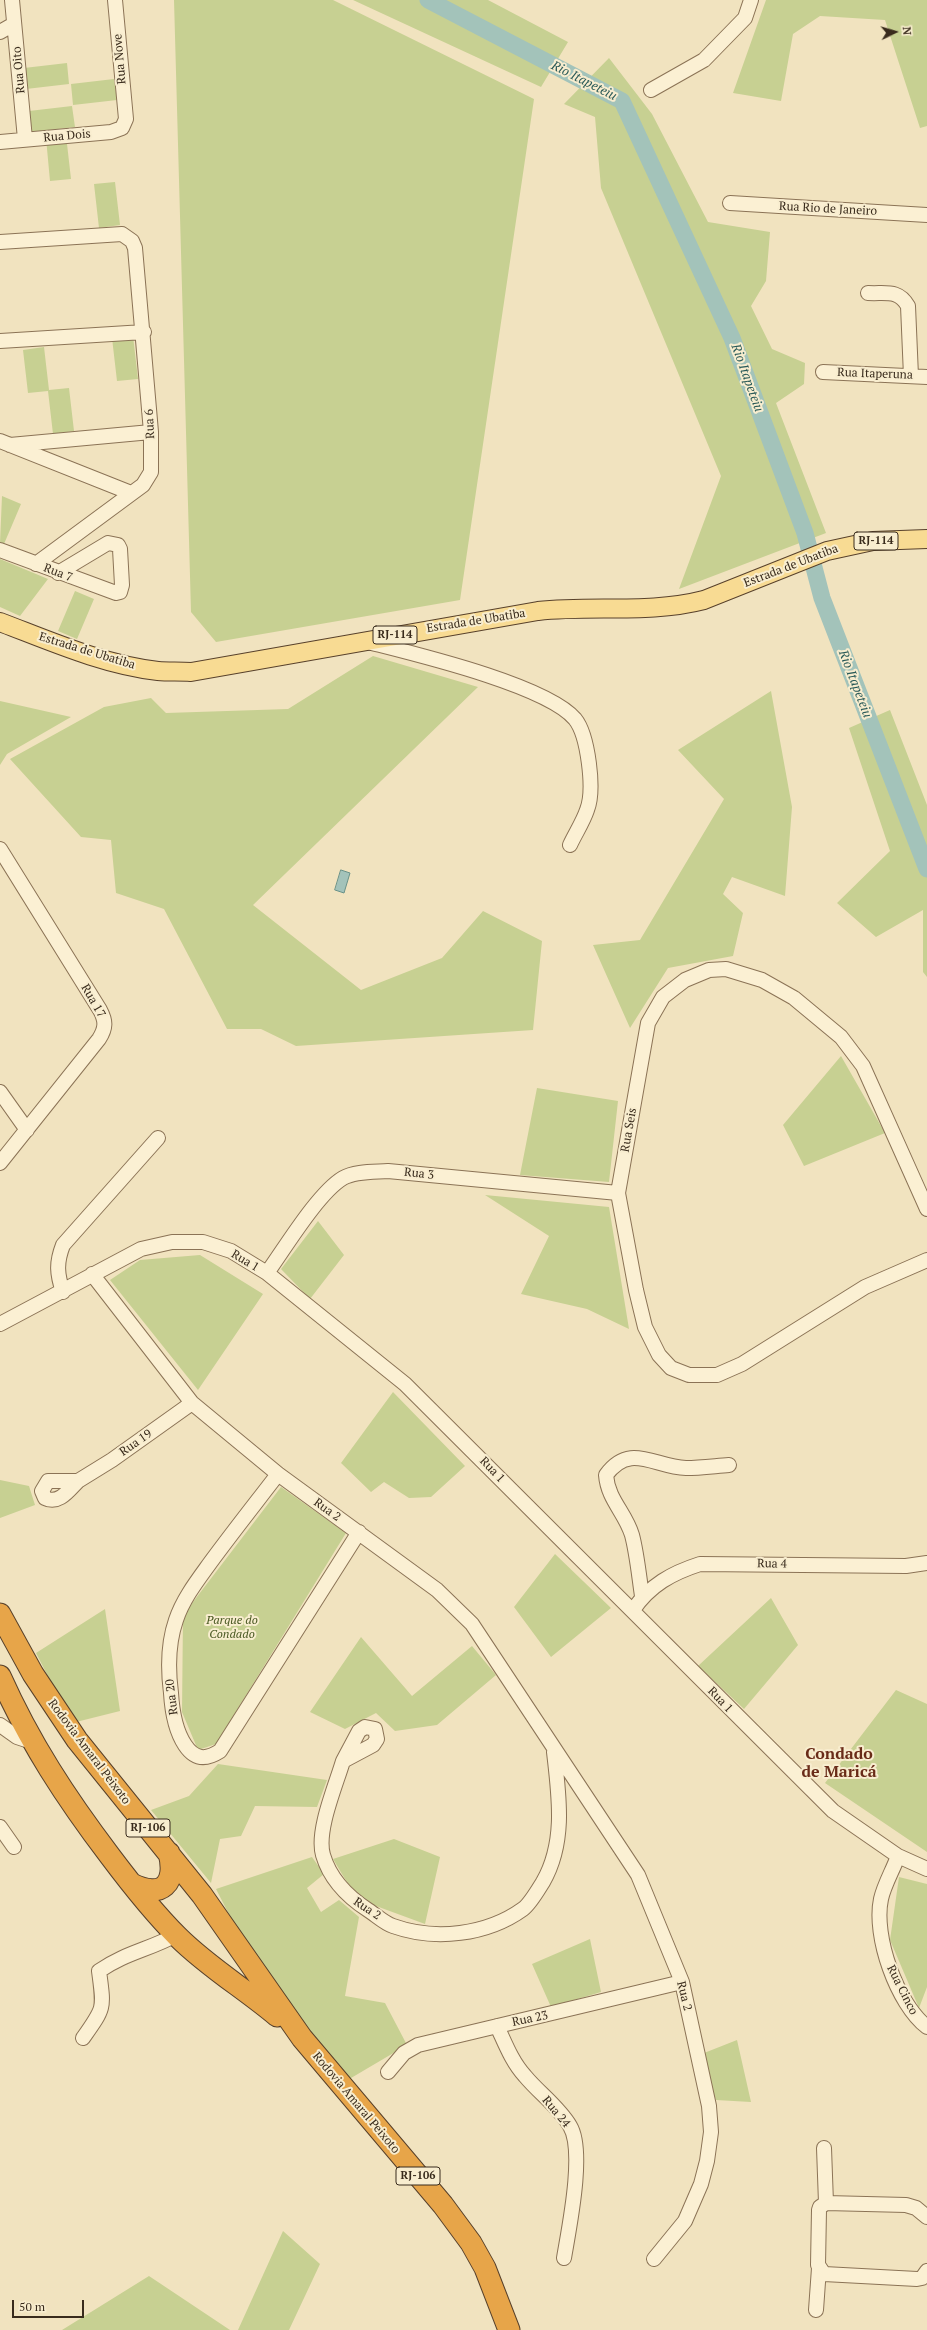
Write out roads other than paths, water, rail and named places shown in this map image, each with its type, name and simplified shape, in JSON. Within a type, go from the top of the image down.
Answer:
[{"type":"highway","name":"Rodovia Amaral Peixoto","points":[[0,1614],[57,1712],[99,1768],[169,1853],[230,1932],[302,2038],[443,2205],[471,2243],[485,2268],[509,2330]]},
{"type":"highway","name":"Rodovia Amaral Peixoto","points":[[0,1676],[32,1742],[68,1800],[132,1884],[176,1935],[204,1960],[263,2004],[302,2038]]},
{"type":"highway","points":[[132,1884],[152,1891],[165,1887],[171,1876],[169,1853]]},
{"type":"main road","name":"Estrada de Ubatiba","points":[[0,622],[77,650],[158,671],[192,672],[538,610],[582,607],[653,609],[685,605],[704,600],[827,551],[873,541],[927,539]]},
{"type":"street","name":"Rua Oito","points":[[12,0],[26,139]]},
{"type":"street","name":"Rua Nove","points":[[115,0],[126,119]]},
{"type":"street","points":[[651,90],[704,60],[745,18],[751,0]]},
{"type":"street","points":[[0,32],[14,24]]},
{"type":"street","name":"Rua Dois","points":[[0,142],[111,132],[122,128],[126,119]]},
{"type":"street","name":"Rua Rio de Janeiro","points":[[730,203],[927,215]]},
{"type":"street","name":"Rua 6","points":[[0,242],[122,234],[132,241],[135,248],[144,332],[151,432],[151,472],[143,485],[36,564]]},
{"type":"street","points":[[868,293],[897,294],[902,296],[908,306],[911,376]]},
{"type":"street","points":[[0,341],[144,332]]},
{"type":"street","name":"Rua Itaperuna","points":[[823,372],[927,377]]},
{"type":"street","points":[[5,443],[151,432]]},
{"type":"street","points":[[60,463],[61,447],[64,439]]},
{"type":"street","points":[[5,443],[60,463],[131,493]]},
{"type":"street","points":[[112,486],[117,504]]},
{"type":"street","name":"Rua 7","points":[[0,550],[58,573],[116,593],[120,592],[122,585],[121,554],[118,545],[112,543],[102,546],[58,573]]},
{"type":"street","points":[[362,641],[454,665],[490,677],[550,700],[567,710],[576,720],[582,735],[591,778],[588,809],[570,845]]},
{"type":"street","name":"Rua 17","points":[[0,849],[100,1010],[105,1023],[105,1028],[99,1039],[0,1163]]},
{"type":"street","name":"Rua Seis","points":[[927,1209],[863,1066],[841,1037],[794,998],[762,980],[726,969],[709,970],[686,980],[663,997],[648,1023],[618,1193],[636,1290],[645,1327],[659,1356],[671,1368],[689,1375],[717,1375],[742,1364],[865,1287],[927,1260]]},
{"type":"street","points":[[0,1092],[27,1130]]},
{"type":"street","points":[[63,1292],[58,1276],[58,1260],[63,1245],[158,1138]]},
{"type":"street","name":"Rua 3","points":[[267,1273],[326,1191],[344,1177],[388,1170],[618,1193]]},
{"type":"street","name":"Rua 1","points":[[0,1324],[63,1292],[92,1274],[141,1249],[180,1242],[203,1242],[231,1251],[267,1273],[405,1384],[464,1440],[561,1541],[633,1610],[833,1811],[898,1856],[927,1869]]},
{"type":"street","name":"Rua 2","points":[[92,1274],[192,1403],[278,1474],[437,1590],[472,1624],[638,1875],[682,1982],[709,2106],[711,2132],[707,2161],[701,2184],[685,2221],[654,2259]]},
{"type":"street","name":"Rua 19","points":[[78,1481],[112,1460],[192,1403]]},
{"type":"street","points":[[642,1596],[632,1535],[607,1490],[606,1475],[613,1465],[631,1458],[644,1458],[668,1466],[686,1468],[730,1465]]},
{"type":"street","name":"Rua 20","points":[[278,1474],[189,1593],[176,1621],[170,1653],[173,1715],[185,1745],[193,1755],[202,1758],[210,1757],[220,1751],[359,1532]]},
{"type":"street","name":"Rua 4","points":[[633,1610],[642,1596],[675,1572],[700,1564],[906,1566],[927,1563]]},
{"type":"street","points":[[0,1725],[17,1737],[32,1742]]},
{"type":"street","name":"Rua 2","points":[[343,1761],[322,1830],[322,1854],[332,1876],[351,1899],[391,1926],[416,1933],[439,1935],[471,1931],[504,1921],[525,1908],[543,1882],[558,1837],[560,1802],[554,1750]]},
{"type":"street","points":[[0,1827],[14,1847]]},
{"type":"street","name":"Rua Cinco","points":[[898,1856],[881,1898],[879,1916],[881,1941],[892,1976],[917,2019],[927,2027]]},
{"type":"street","points":[[82,2038],[101,2012],[102,2001],[99,1972],[116,1959],[153,1947],[176,1935]]},
{"type":"street","name":"Rua 23","points":[[388,2072],[404,2053],[413,2047],[682,1982]]},
{"type":"street","name":"Rua 24","points":[[497,2026],[516,2064],[562,2114],[570,2126],[575,2140],[574,2190],[564,2258]]},
{"type":"street","points":[[824,2148],[826,2203]]},
{"type":"street","points":[[816,2310],[819,2268],[820,2207],[826,2203],[906,2205],[916,2208],[927,2217]]},
{"type":"street","points":[[819,2268],[826,2275],[917,2279],[922,2278],[927,2271]]},
{"type":"water","points":[[341,870],[350,873],[344,893],[335,890]]},
{"type":"waterway","name":"Rio Itapeteiu","points":[[428,0],[622,101],[732,338],[805,533],[822,598],[927,869]]},
{"type":"district","name":"Condado de Maricá","points":[[839,1763]]},
{"type":"park label","name":"Parque do Condado","points":[[232,1628]]}]
